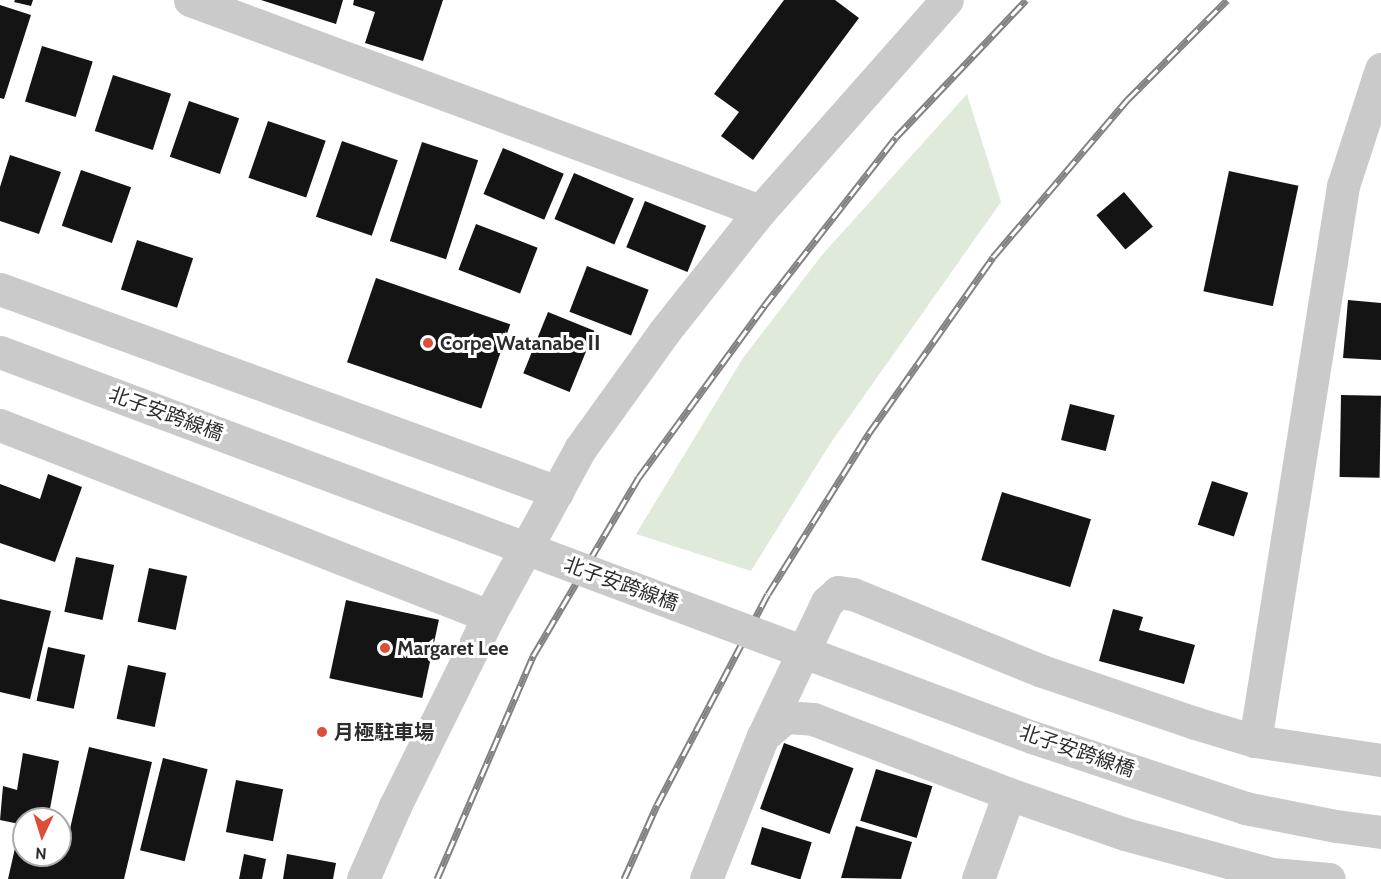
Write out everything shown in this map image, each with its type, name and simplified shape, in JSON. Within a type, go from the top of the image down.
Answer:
[{"type":"street","points":[[190,0],[760,212]]},
{"type":"street","points":[[363,879],[395,806],[489,615],[580,449],[657,342],[760,212],[947,0]]},
{"type":"street","points":[[1255,741],[1343,186],[1381,69]]},
{"type":"street","points":[[0,289],[557,492]]},
{"type":"street","name":"北子安跨線橋","points":[[0,352],[1021,733],[1245,807],[1336,826],[1381,832]]},
{"type":"street","points":[[0,425],[489,615]]},
{"type":"street","points":[[706,879],[764,736],[827,602],[838,592],[854,594],[1042,670],[1195,723],[1255,741],[1381,760]]},
{"type":"street","points":[[764,736],[786,717],[813,720],[1009,794],[1125,834],[1263,875],[1329,879]]},
{"type":"street","points":[[978,879],[1009,794]]},
{"type":"green space","points":[[967,94],[1001,202],[830,444],[751,571],[636,534],[743,358],[822,255]]},
{"type":"building","points":[[15,0],[33,0],[31,6],[14,2]]},
{"type":"building","points":[[261,0],[343,0],[336,24]]},
{"type":"building","points":[[354,0],[443,0],[423,61],[365,43],[375,12],[353,5]]},
{"type":"building","points":[[784,0],[835,0],[859,18],[753,160],[721,136],[739,112],[714,94]]},
{"type":"building","points":[[0,5],[31,15],[4,99],[0,98]]},
{"type":"building","points":[[42,46],[93,61],[76,117],[25,101]]},
{"type":"building","points":[[113,75],[171,94],[153,150],[95,131]]},
{"type":"building","points":[[189,101],[239,118],[220,174],[170,157]]},
{"type":"building","points":[[268,121],[326,141],[306,198],[248,178]]},
{"type":"building","points":[[342,141],[398,160],[372,236],[316,217]]},
{"type":"building","points":[[422,142],[478,160],[446,259],[390,241]]},
{"type":"building","points":[[503,148],[564,174],[544,220],[483,194]]},
{"type":"building","points":[[10,155],[61,172],[39,234],[0,221],[0,187]]},
{"type":"building","points":[[81,170],[131,187],[112,243],[62,226]]},
{"type":"building","points":[[1229,171],[1298,186],[1273,306],[1203,291]]},
{"type":"building","points":[[574,173],[634,198],[614,244],[554,219]]},
{"type":"building","points":[[1124,192],[1153,226],[1125,250],[1096,215]]},
{"type":"building","points":[[645,201],[706,226],[687,272],[626,247]]},
{"type":"building","points":[[476,224],[538,248],[520,293],[458,270]]},
{"type":"building","points":[[137,240],[193,258],[177,308],[121,289]]},
{"type":"building","points":[[587,266],[649,290],[631,335],[569,312]]},
{"type":"building","name":"Corpe WatanabeⅡ","points":[[376,278],[510,324],[481,408],[347,362]]},
{"type":"building","points":[[1348,300],[1381,303],[1381,360],[1343,358]]},
{"type":"building","points":[[548,312],[594,331],[570,392],[523,373]]},
{"type":"building","points":[[1341,395],[1381,396],[1380,478],[1340,477]]},
{"type":"building","points":[[1070,404],[1115,415],[1106,451],[1061,440]]},
{"type":"building","points":[[48,474],[82,487],[55,562],[0,543],[0,484],[40,499]]},
{"type":"building","points":[[1212,481],[1248,493],[1234,536],[1198,525]]},
{"type":"building","points":[[1002,492],[1091,519],[1070,587],[981,560]]},
{"type":"building","points":[[76,557],[114,565],[103,620],[64,612]]},
{"type":"building","points":[[149,568],[187,576],[176,630],[138,622]]},
{"type":"building","points":[[0,599],[51,611],[30,699],[0,692]]},
{"type":"building","name":"Margaret Lee","points":[[346,600],[439,620],[422,698],[329,678]]},
{"type":"building","points":[[1113,609],[1143,617],[1139,630],[1195,645],[1184,684],[1099,661]]},
{"type":"building","points":[[48,647],[85,655],[74,709],[37,701]]},
{"type":"building","points":[[128,665],[166,673],[155,727],[117,719]]},
{"type":"building","points":[[784,743],[854,768],[830,834],[760,809]]},
{"type":"building","points":[[89,747],[152,762],[124,879],[8,879],[12,861],[12,867],[72,867],[72,820]]},
{"type":"building","points":[[23,753],[59,761],[50,807],[12,807],[12,822],[0,820],[3,786],[17,790]]},
{"type":"building","points":[[163,758],[208,769],[185,861],[140,850]]},
{"type":"building","points":[[876,769],[932,786],[917,838],[860,821]]},
{"type":"building","points":[[236,780],[283,789],[273,841],[226,832]]},
{"type":"building","points":[[856,826],[912,842],[901,879],[841,878]]},
{"type":"building","points":[[762,827],[812,842],[800,879],[751,864]]},
{"type":"building","points":[[244,854],[266,859],[262,879],[239,879]]},
{"type":"building","points":[[287,854],[336,863],[333,879],[283,879]]},
{"type":"railway","points":[[437,879],[533,656],[639,477],[764,306],[896,137],[1026,0]]},
{"type":"railway","points":[[624,879],[657,805],[768,594],[869,433],[993,257],[1128,99],[1227,0]]},
{"type":"place","name":"Corpe WatanabeⅡ","points":[[428,343]]},
{"type":"place","name":"Margaret Lee","points":[[385,648]]},
{"type":"place","name":"月極駐車場","points":[[322,732]]}]
